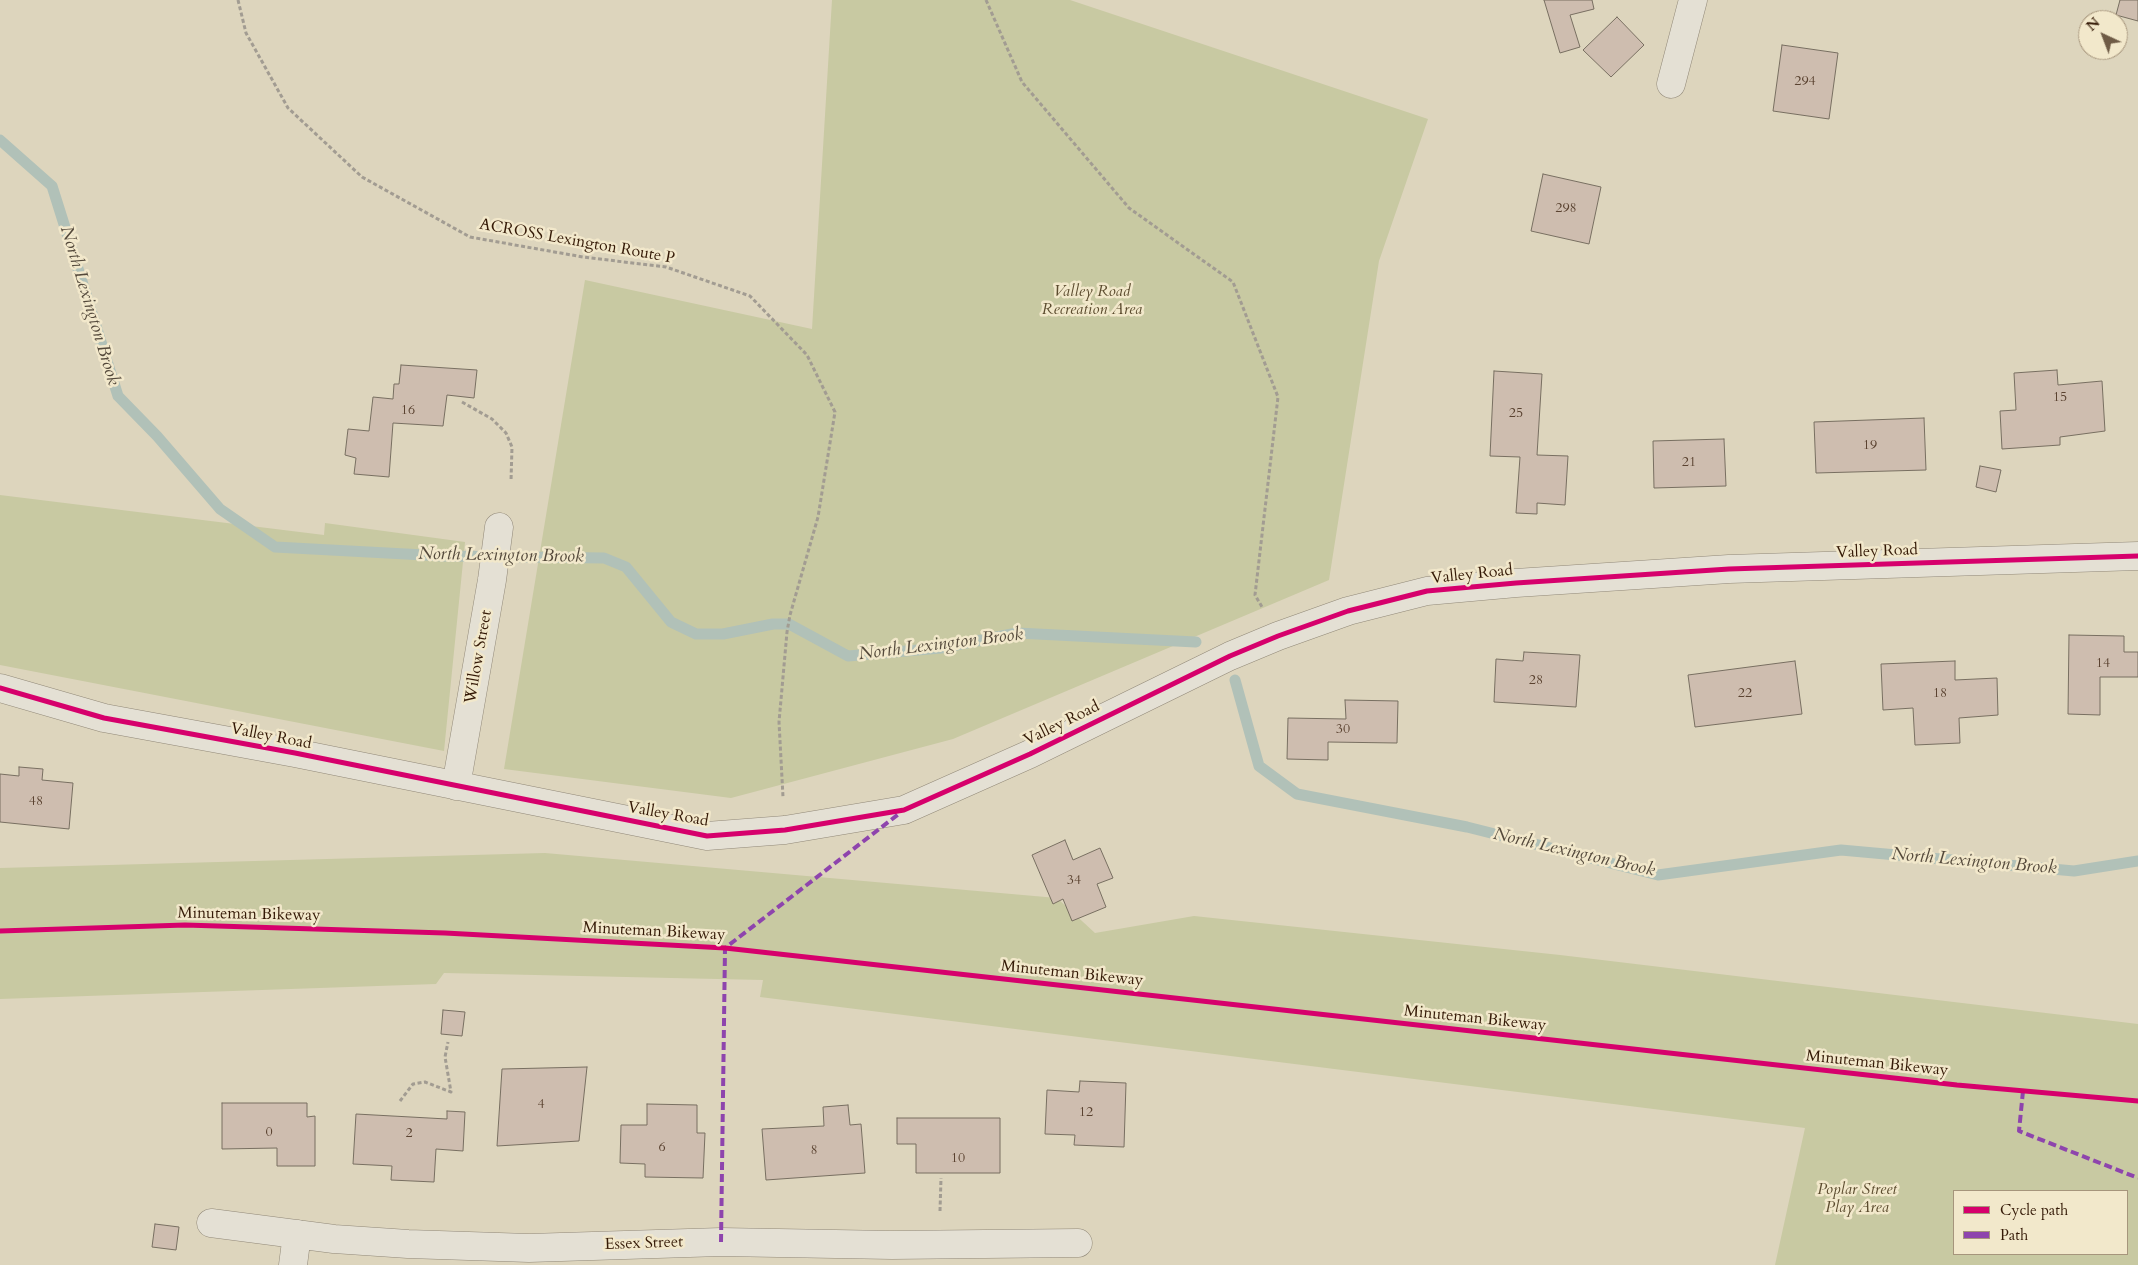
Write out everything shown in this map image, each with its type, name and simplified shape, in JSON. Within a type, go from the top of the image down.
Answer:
[{"type":"street","points":[[1671,84],[1692,0]]},
{"type":"street","name":"Willow Street","points":[[456,786],[492,580],[498,526]]},
{"type":"street","name":"Valley Road","points":[[0,688],[98,717],[295,753],[707,836],[785,830],[904,810],[1030,754],[1213,665],[1278,636],[1348,611],[1428,591],[1504,584],[1737,569],[2138,556]]},
{"type":"street","name":"Essex Street","points":[[211,1223],[297,1234],[408,1244],[529,1248],[721,1242],[892,1255],[1078,1243]]},
{"type":"street","points":[[293,1265],[297,1234]]},
{"type":"path","points":[[986,0],[1022,82],[1129,208],[1233,282],[1278,397],[1255,595],[1278,636]]},
{"type":"path","points":[[462,402],[492,419],[506,433],[512,447],[511,481]]},
{"type":"path","points":[[400,1101],[406,1090],[413,1084],[425,1082],[451,1092],[445,1057],[448,1042]]},
{"type":"green space","name":"Valley Road Recreation Area","points":[[832,0],[1070,0],[1428,119],[1379,261],[1329,580],[953,739],[731,798],[504,769],[585,280],[812,329]]},
{"type":"green space","points":[[0,495],[324,535],[325,523],[465,542],[444,751],[0,665]]},
{"type":"green space","name":"Poplar Street Play Area","points":[[545,853],[1057,898],[1095,933],[1194,916],[1560,955],[2138,1024],[2138,1265],[1775,1265],[1805,1128],[760,997],[763,980],[444,973],[436,984],[0,999],[0,868]]},
{"type":"building","points":[[1544,0],[1592,0],[1594,9],[1570,15],[1580,47],[1560,53]]},
{"type":"building","points":[[2120,0],[2138,0],[2138,21],[2128,18],[2128,10],[2117,10]]},
{"type":"building","points":[[1617,17],[1644,45],[1611,77],[1583,50]]},
{"type":"building","points":[[1782,45],[1838,53],[1829,119],[1773,111]]},
{"type":"building","points":[[1543,174],[1601,187],[1589,244],[1531,231]]},
{"type":"building","points":[[401,365],[477,370],[474,398],[447,395],[443,426],[393,423],[389,477],[354,474],[356,458],[345,455],[348,429],[369,431],[373,397],[393,399],[394,384],[399,384]]},
{"type":"building","points":[[2057,370],[2058,385],[2102,381],[2105,431],[2060,437],[2060,445],[2002,449],[2000,411],[2016,410],[2014,373]]},
{"type":"building","points":[[1494,371],[1542,374],[1537,455],[1568,456],[1565,505],[1537,503],[1537,514],[1516,513],[1520,457],[1490,456]]},
{"type":"building","points":[[1924,418],[1926,470],[1816,473],[1814,422]]},
{"type":"building","points":[[1724,439],[1726,486],[1654,488],[1653,441]]},
{"type":"building","points":[[1980,466],[2001,470],[1996,492],[1976,487]]},
{"type":"building","points":[[2069,635],[2124,636],[2124,652],[2138,652],[2138,677],[2100,677],[2100,715],[2068,714]]},
{"type":"building","points":[[1524,652],[1580,655],[1576,707],[1494,702],[1496,659],[1523,661]]},
{"type":"building","points":[[1795,661],[1802,714],[1695,727],[1688,675]]},
{"type":"building","points":[[1955,661],[1955,680],[1997,678],[1998,715],[1959,718],[1960,743],[1915,745],[1913,708],[1883,710],[1881,664]]},
{"type":"building","points":[[1345,700],[1398,701],[1397,743],[1328,742],[1328,760],[1287,759],[1288,718],[1346,719]]},
{"type":"building","points":[[19,767],[43,769],[42,780],[73,783],[69,829],[0,822],[0,774],[19,776]]},
{"type":"building","points":[[1065,840],[1073,860],[1100,848],[1113,878],[1097,884],[1106,907],[1072,921],[1063,899],[1053,904],[1032,855]]},
{"type":"building","points":[[443,1010],[465,1012],[462,1036],[441,1034]]},
{"type":"building","points":[[587,1067],[579,1141],[497,1146],[502,1069]]},
{"type":"building","points":[[1080,1081],[1126,1083],[1124,1147],[1074,1145],[1075,1135],[1045,1134],[1047,1090],[1079,1092]]},
{"type":"building","points":[[222,1103],[307,1103],[307,1117],[315,1116],[315,1166],[277,1166],[277,1148],[222,1149]]},
{"type":"building","points":[[647,1104],[697,1105],[697,1133],[705,1133],[703,1178],[645,1177],[645,1164],[620,1163],[621,1125],[647,1125]]},
{"type":"building","points":[[848,1105],[850,1125],[861,1124],[865,1173],[766,1180],[762,1129],[824,1126],[823,1107]]},
{"type":"building","points":[[447,1111],[465,1112],[463,1151],[436,1149],[434,1182],[391,1180],[392,1166],[353,1164],[356,1114],[447,1119]]},
{"type":"building","points":[[897,1118],[1000,1118],[1000,1173],[916,1173],[916,1144],[897,1144]]},
{"type":"building","points":[[155,1224],[179,1227],[176,1250],[152,1247]]},
{"type":"waterway","name":"North Lexington Brook","points":[[0,140],[52,186],[118,396],[157,436],[220,509],[275,547],[443,556],[604,558],[626,567],[671,622],[696,634],[723,634],[773,624],[789,624],[848,656],[941,648],[1017,633],[1196,642]]},
{"type":"waterway","name":"North Lexington Brook","points":[[1235,680],[1259,766],[1297,794],[1467,827],[1658,875],[1841,850],[2074,871],[2138,861]]},
{"type":"marked path","points":[[721,1242],[725,948],[900,813]]},
{"type":"marked path","points":[[2023,1091],[2019,1131],[2138,1178]]},
{"type":"cycle path","points":[[0,688],[104,718],[295,753],[707,836],[785,830],[904,810],[1030,754],[1230,656],[1278,636],[1348,611],[1427,591],[1516,583],[1729,569],[2138,556]]},
{"type":"cycle path","name":"Minuteman Bikeway","points":[[0,931],[185,925],[445,933],[725,948],[1957,1085],[2138,1101]]}]
